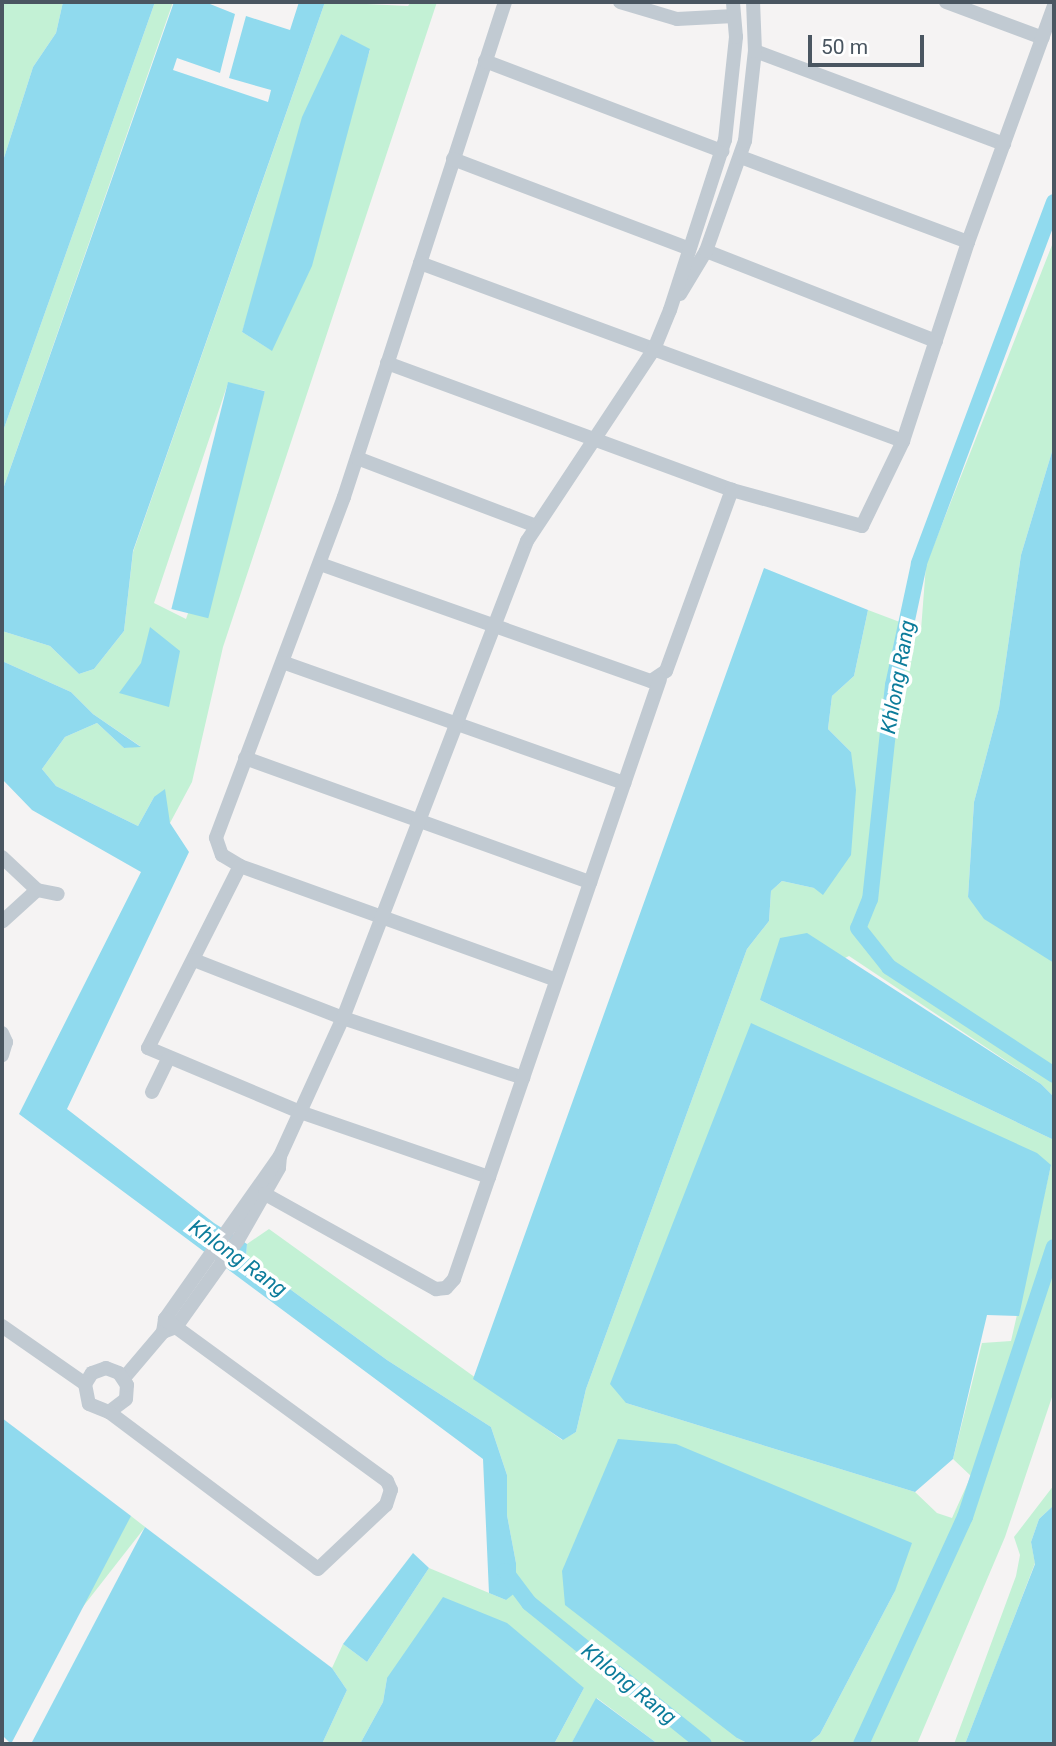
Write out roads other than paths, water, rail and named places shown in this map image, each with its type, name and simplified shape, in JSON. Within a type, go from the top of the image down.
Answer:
[{"type":"street","points":[[505,2],[357,458],[285,663],[245,758],[216,838],[222,855],[240,866],[556,980]]},
{"type":"street","points":[[232,1235],[265,1194],[343,1018],[454,722],[536,526],[597,439],[654,349],[670,310],[687,248],[722,151],[733,92],[733,9],[677,19],[620,2]]},
{"type":"street","points":[[670,310],[706,251],[741,157],[755,51],[753,2]]},
{"type":"street","points":[[947,2],[1043,38]]},
{"type":"street","points":[[387,363],[732,490],[862,526],[903,441],[968,242],[1054,6]]},
{"type":"street","points":[[755,51],[1004,144]]},
{"type":"street","points":[[485,61],[722,151]]},
{"type":"street","points":[[741,157],[968,242]]},
{"type":"street","points":[[453,159],[687,248]]},
{"type":"street","points":[[706,251],[936,341]]},
{"type":"street","points":[[420,263],[903,441]]},
{"type":"street","points":[[357,458],[536,526]]},
{"type":"street","points":[[265,1194],[436,1289],[446,1288],[454,1279],[660,679],[732,490]]},
{"type":"street","points":[[320,564],[651,681],[660,679]]},
{"type":"street","points":[[285,663],[624,783]]},
{"type":"street","points":[[245,758],[590,882]]},
{"type":"street","points":[[2,857],[37,890],[58,894]]},
{"type":"street","points":[[240,866],[194,960],[148,1042],[152,1052],[300,1112],[489,1177]]},
{"type":"street","points":[[2,922],[37,890]]},
{"type":"street","points":[[194,960],[343,1018],[523,1078]]},
{"type":"street","points":[[2,1034],[6,1042],[2,1055]]},
{"type":"street","points":[[152,1092],[168,1059]]},
{"type":"street","points":[[109,1412],[126,1399],[124,1378],[168,1326],[212,1265],[280,1156]]},
{"type":"street","points":[[2,1326],[85,1384]]},
{"type":"street","points":[[124,1378],[106,1368],[92,1373],[85,1384],[89,1405],[109,1412],[318,1569],[386,1505],[391,1490],[387,1481],[168,1326]]},
{"type":"water","points":[[63,2],[155,2],[2,434],[2,164],[33,67],[56,33]]},
{"type":"water","points":[[174,2],[205,2],[235,14],[220,73],[177,58],[173,70],[268,102],[271,90],[229,78],[246,16],[290,30],[299,2],[325,2],[133,551],[124,631],[94,669],[79,674],[50,646],[2,631],[2,492]]},
{"type":"water","points":[[341,34],[370,49],[312,266],[272,351],[242,332],[302,117]]},
{"type":"water","points":[[228,382],[265,391],[208,618],[171,609]]},
{"type":"water","points":[[1054,445],[1054,963],[984,919],[968,897],[974,802],[999,708],[1021,555]]},
{"type":"water","points":[[764,568],[868,610],[854,676],[832,696],[828,729],[851,752],[856,790],[851,855],[823,895],[814,888],[782,881],[771,891],[769,921],[747,949],[586,1389],[576,1432],[563,1440],[473,1379]]},
{"type":"water","points":[[150,627],[180,651],[169,707],[119,693],[141,663]]},
{"type":"water","points":[[2,661],[71,692],[93,714],[141,747],[124,748],[97,723],[65,737],[42,769],[56,786],[138,826],[154,797],[165,789],[170,823],[189,852],[67,1109],[214,1223],[247,1244],[246,1257],[387,1360],[491,1427],[507,1475],[507,1515],[516,1563],[516,1592],[506,1600],[489,1593],[483,1459],[19,1114],[141,872],[32,810],[2,779]]},
{"type":"water","points":[[807,933],[1041,1084],[1054,1097],[1054,1140],[760,1000],[780,938]]},
{"type":"water","points":[[751,1023],[1037,1153],[1051,1165],[1019,1316],[987,1315],[953,1459],[915,1492],[626,1403],[610,1384]]},
{"type":"water","points":[[2,1418],[131,1516],[11,1744],[2,1735]]},
{"type":"water","points":[[618,1439],[676,1444],[912,1543],[895,1591],[820,1734],[808,1744],[749,1744],[737,1738],[565,1605],[562,1571]]},
{"type":"water","points":[[1054,1505],[1054,1744],[965,1744],[1035,1564],[1031,1542],[1039,1519]]},
{"type":"water","points":[[145,1527],[332,1668],[347,1690],[322,1744],[31,1744]]},
{"type":"water","points":[[413,1553],[429,1568],[367,1662],[343,1644]]},
{"type":"water","points":[[443,1597],[507,1623],[584,1688],[554,1744],[360,1744],[383,1702],[387,1678]]},
{"type":"water","points":[[596,1698],[658,1744],[571,1744]]},
{"type":"waterway","name":"Khlong Rang","points":[[1054,202],[919,564],[893,685],[870,899],[858,928],[889,967],[1054,1075]]},
{"type":"waterway","name":"Khlong Rang","points":[[861,1744],[965,1517],[1054,1247]]},
{"type":"waterway","name":"Khlong Rang","points":[[505,1571],[529,1603],[704,1744]]}]
